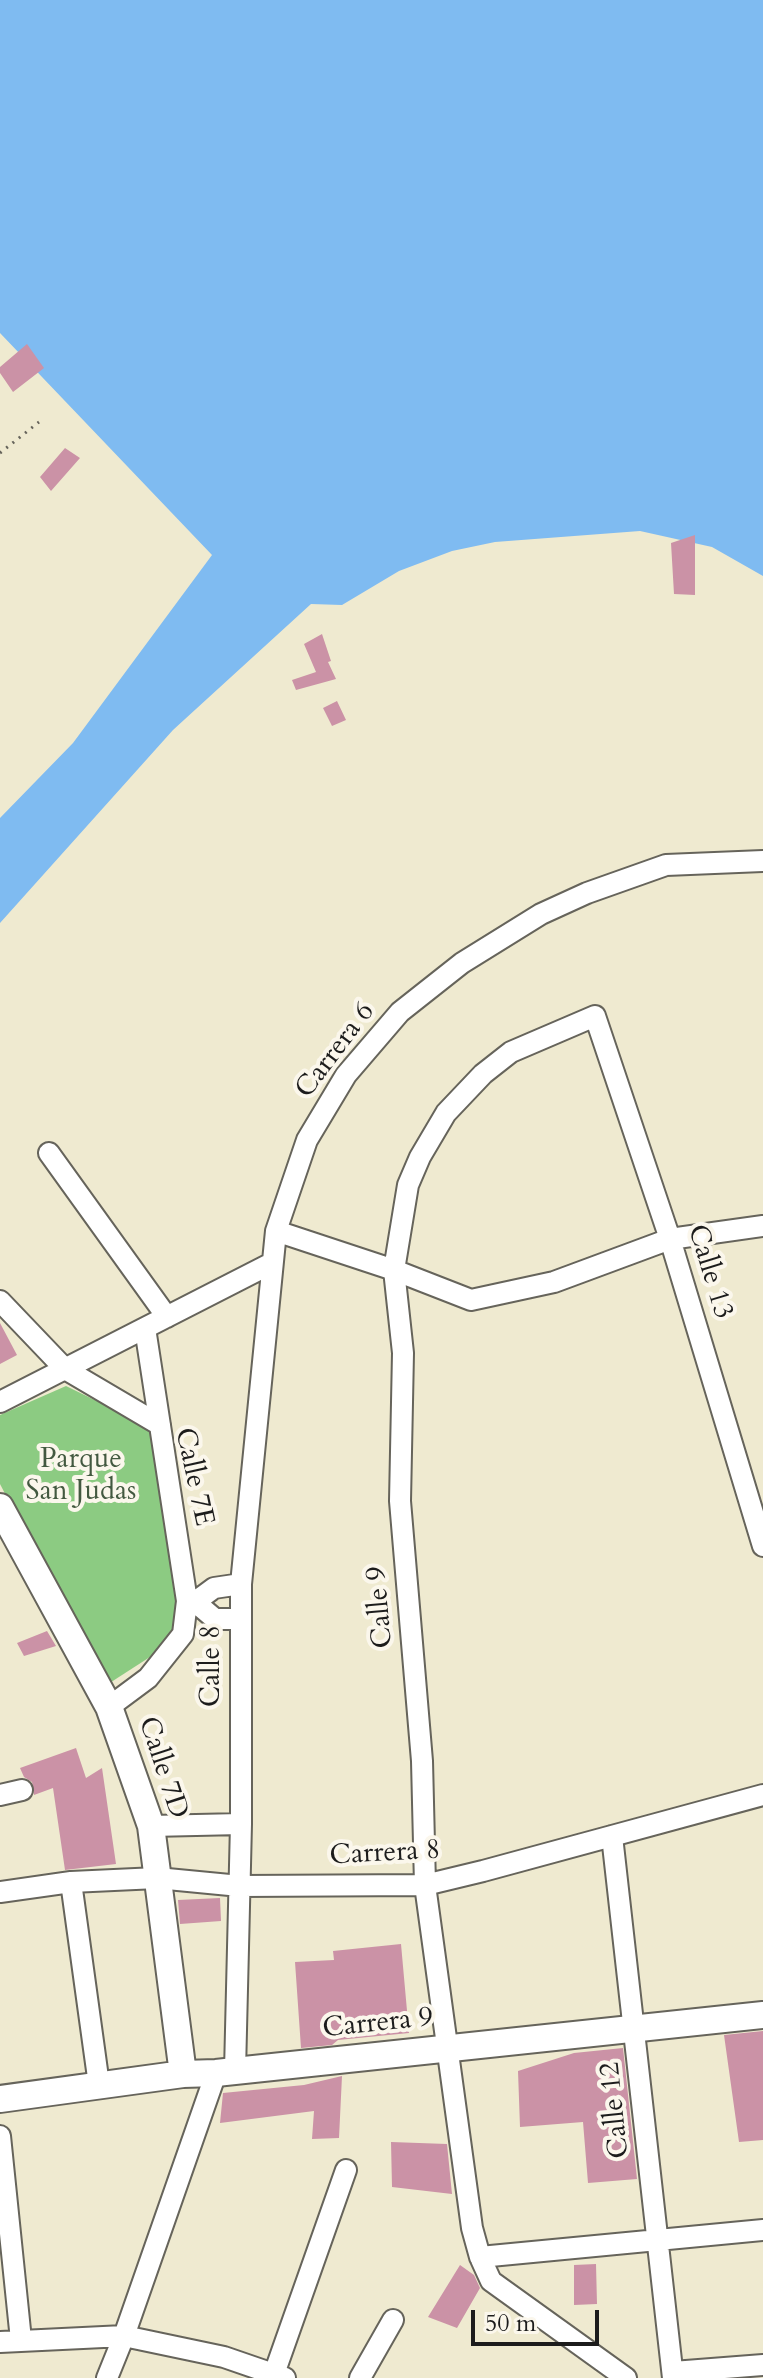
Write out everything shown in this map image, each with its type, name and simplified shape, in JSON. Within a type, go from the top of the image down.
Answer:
[{"type":"main road","name":"Calle 7D","points":[[0,1507],[109,1707],[151,1826],[183,2074]]},
{"type":"main road","name":"Carrera 9","points":[[0,2099],[183,2074],[763,2015]]},
{"type":"street","name":"Carrera 6","points":[[272,1263],[276,1231],[307,1140],[337,1087],[400,1012],[462,963],[541,914],[587,893],[666,865],[763,861]]},
{"type":"street","name":"Calle 13","points":[[595,1016],[670,1239],[763,1546]]},
{"type":"street","name":"Calle 9","points":[[595,1016],[511,1052],[483,1074],[446,1113],[420,1157],[408,1185],[394,1270],[403,1353],[400,1501],[422,1761],[425,1885],[472,2228],[491,2281],[626,2378]]},
{"type":"street","points":[[49,1153],[167,1317]]},
{"type":"street","points":[[276,1231],[394,1270],[471,1300],[554,1282],[670,1239],[763,1226]]},
{"type":"street","points":[[0,1402],[272,1263]]},
{"type":"street","name":"Calle 8","points":[[107,2378],[226,2072],[240,1886],[241,1584],[272,1263]]},
{"type":"street","name":"Calle 7E","points":[[0,1301],[65,1369],[160,1425],[191,1602],[183,1634],[148,1678],[109,1707]]},
{"type":"street","points":[[145,1328],[160,1425]]},
{"type":"street","points":[[241,1584],[214,1588],[191,1602],[215,1619],[241,1619]]},
{"type":"street","points":[[0,1795],[22,1790]]},
{"type":"street","name":"Carrera 8","points":[[0,1892],[71,1882],[157,1878],[240,1886],[425,1885],[763,1795]]},
{"type":"street","points":[[151,1826],[241,1824]]},
{"type":"street","name":"Calle 12","points":[[612,1836],[673,2375]]},
{"type":"street","points":[[71,1882],[99,2085]]},
{"type":"street","points":[[0,2136],[21,2340]]},
{"type":"street","points":[[0,2342],[124,2336],[224,2357],[280,2376],[346,2170]]},
{"type":"street","points":[[480,2257],[763,2230]]},
{"type":"street","points":[[360,2378],[393,2320]]},
{"type":"street","points":[[673,2375],[763,2365]]},
{"type":"path","points":[[0,453],[39,422]]},
{"type":"green space","name":"Parque San Judas","points":[[66,1386],[150,1427],[176,1577],[177,1632],[167,1646],[105,1686],[0,1484],[0,1415]]},
{"type":"water","points":[[0,0],[763,0],[763,576],[712,547],[640,531],[495,542],[452,551],[399,571],[342,605],[311,604],[173,730],[0,923],[0,818],[73,743],[212,555],[0,333]]},
{"type":"building","points":[[27,344],[44,368],[13,392],[0,373],[0,367]]},
{"type":"building","points":[[65,448],[80,458],[51,491],[40,477]]},
{"type":"building","points":[[695,535],[695,595],[674,594],[671,543]]},
{"type":"building","points":[[322,634],[331,661],[328,662],[336,679],[296,690],[292,680],[316,672],[304,644]]},
{"type":"building","points":[[337,701],[346,720],[332,726],[323,708]]},
{"type":"building","points":[[0,1323],[17,1355],[0,1364]]},
{"type":"building","points":[[47,1631],[56,1646],[24,1656],[17,1643]]},
{"type":"building","points":[[76,1748],[86,1778],[102,1768],[116,1864],[65,1870],[53,1788],[34,1795],[32,1782],[24,1777],[20,1768]]},
{"type":"building","points":[[220,1898],[221,1921],[180,1924],[178,1900]]},
{"type":"building","points":[[401,1944],[409,2033],[338,2040],[332,2045],[301,2048],[295,1962],[334,1960],[333,1951]]},
{"type":"building","points":[[763,2031],[763,2140],[739,2142],[724,2035]]},
{"type":"building","points":[[623,2048],[637,2179],[588,2183],[583,2122],[520,2127],[518,2071],[574,2053]]},
{"type":"building","points":[[342,2076],[339,2138],[312,2139],[314,2111],[220,2123],[223,2093],[304,2085]]},
{"type":"building","points":[[391,2142],[447,2144],[452,2194],[392,2187]]},
{"type":"building","points":[[596,2264],[597,2304],[574,2305],[574,2265]]},
{"type":"building","points":[[460,2265],[474,2275],[480,2288],[457,2328],[428,2317]]}]
